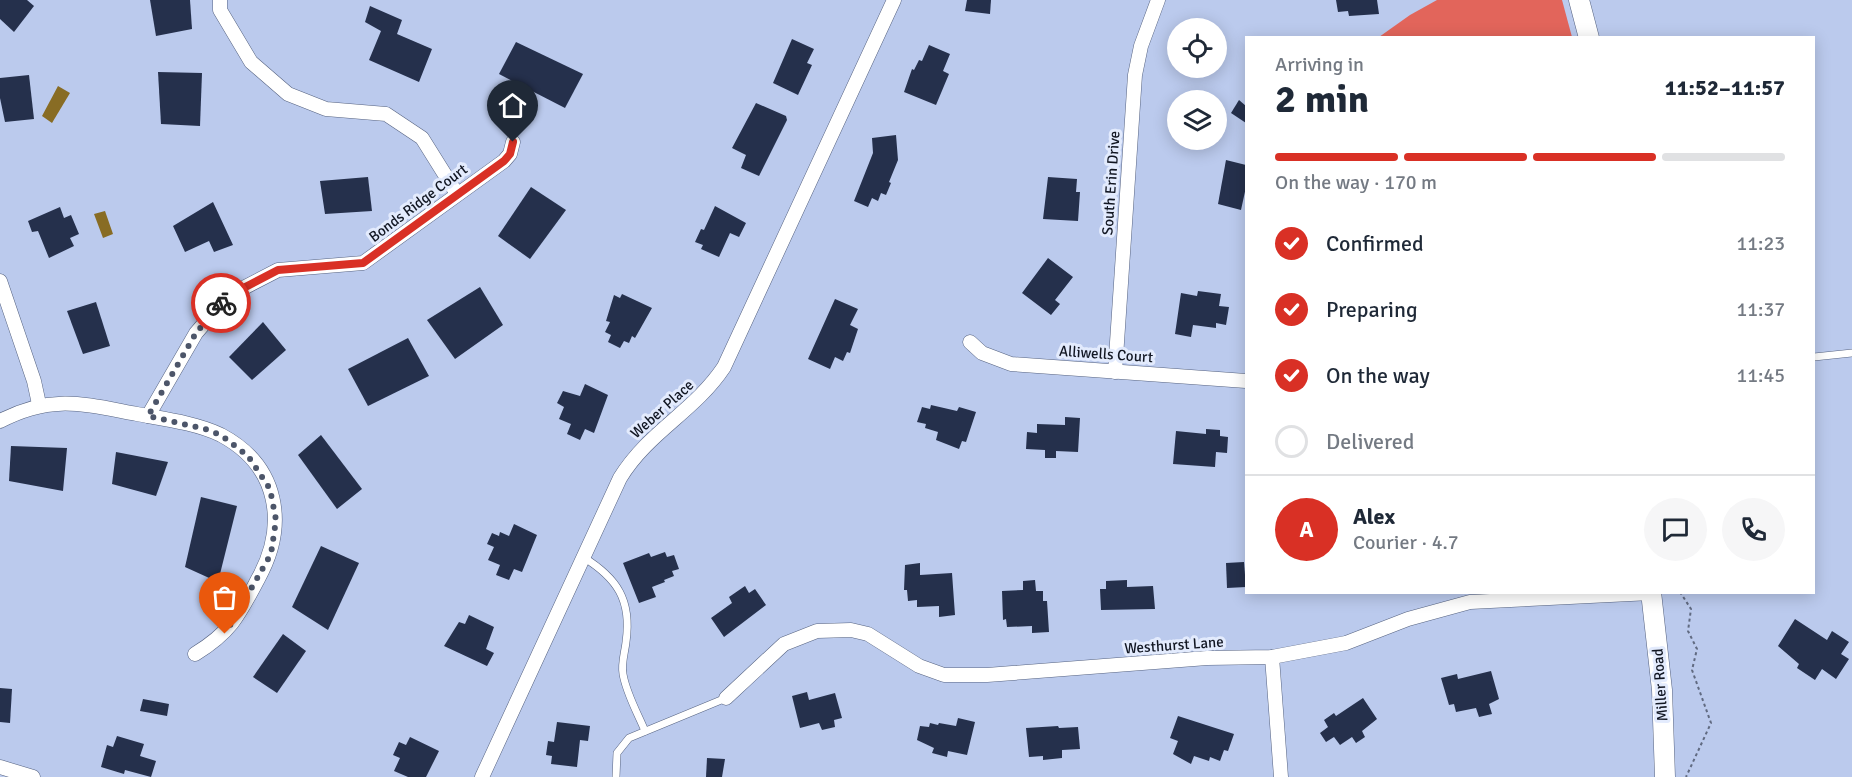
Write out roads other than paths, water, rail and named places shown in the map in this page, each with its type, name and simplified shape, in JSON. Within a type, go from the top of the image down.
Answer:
[{"type":"street","points":[[220,0],[220,10],[251,62],[288,94],[326,109],[386,114],[422,138],[457,194]]},
{"type":"street","name":"Weber Place","points":[[483,777],[583,557],[631,460],[660,430],[696,403],[724,367],[894,0]]},
{"type":"street","name":"South Erin Drive","points":[[1114,372],[1133,100],[1141,46],[1158,0]]},
{"type":"street","points":[[1580,0],[1589,36]]},
{"type":"street","name":"Bonds Ridge Court","points":[[148,416],[196,333],[228,296],[278,270],[363,263],[504,161],[510,154],[513,142]]},
{"type":"street","points":[[0,280],[34,381],[39,404]]},
{"type":"street","name":"Alliwells Court","points":[[970,342],[989,357],[1011,364],[1245,381]]},
{"type":"street","points":[[0,421],[39,404],[80,404],[148,416],[205,429],[236,445],[260,471],[270,489],[275,510],[274,542],[255,585],[225,634],[195,654]]},
{"type":"street","name":"Westhurst Lane","points":[[726,698],[784,644],[808,634],[834,629],[868,634],[919,666],[953,676],[1207,658],[1272,657],[1346,644],[1408,619],[1470,602],[1631,594]]},
{"type":"street","name":"Miller Road","points":[[1651,594],[1659,661],[1665,777]]},
{"type":"street","points":[[1272,657],[1281,777]]},
{"type":"street","points":[[0,767],[33,777]]},
{"type":"lane","points":[[1815,357],[1852,353]]},
{"type":"lane","points":[[583,557],[605,571],[614,581],[624,603],[628,622],[622,675],[645,731]]},
{"type":"lane","points":[[616,777],[615,759],[620,747],[629,738],[726,698]]}]
